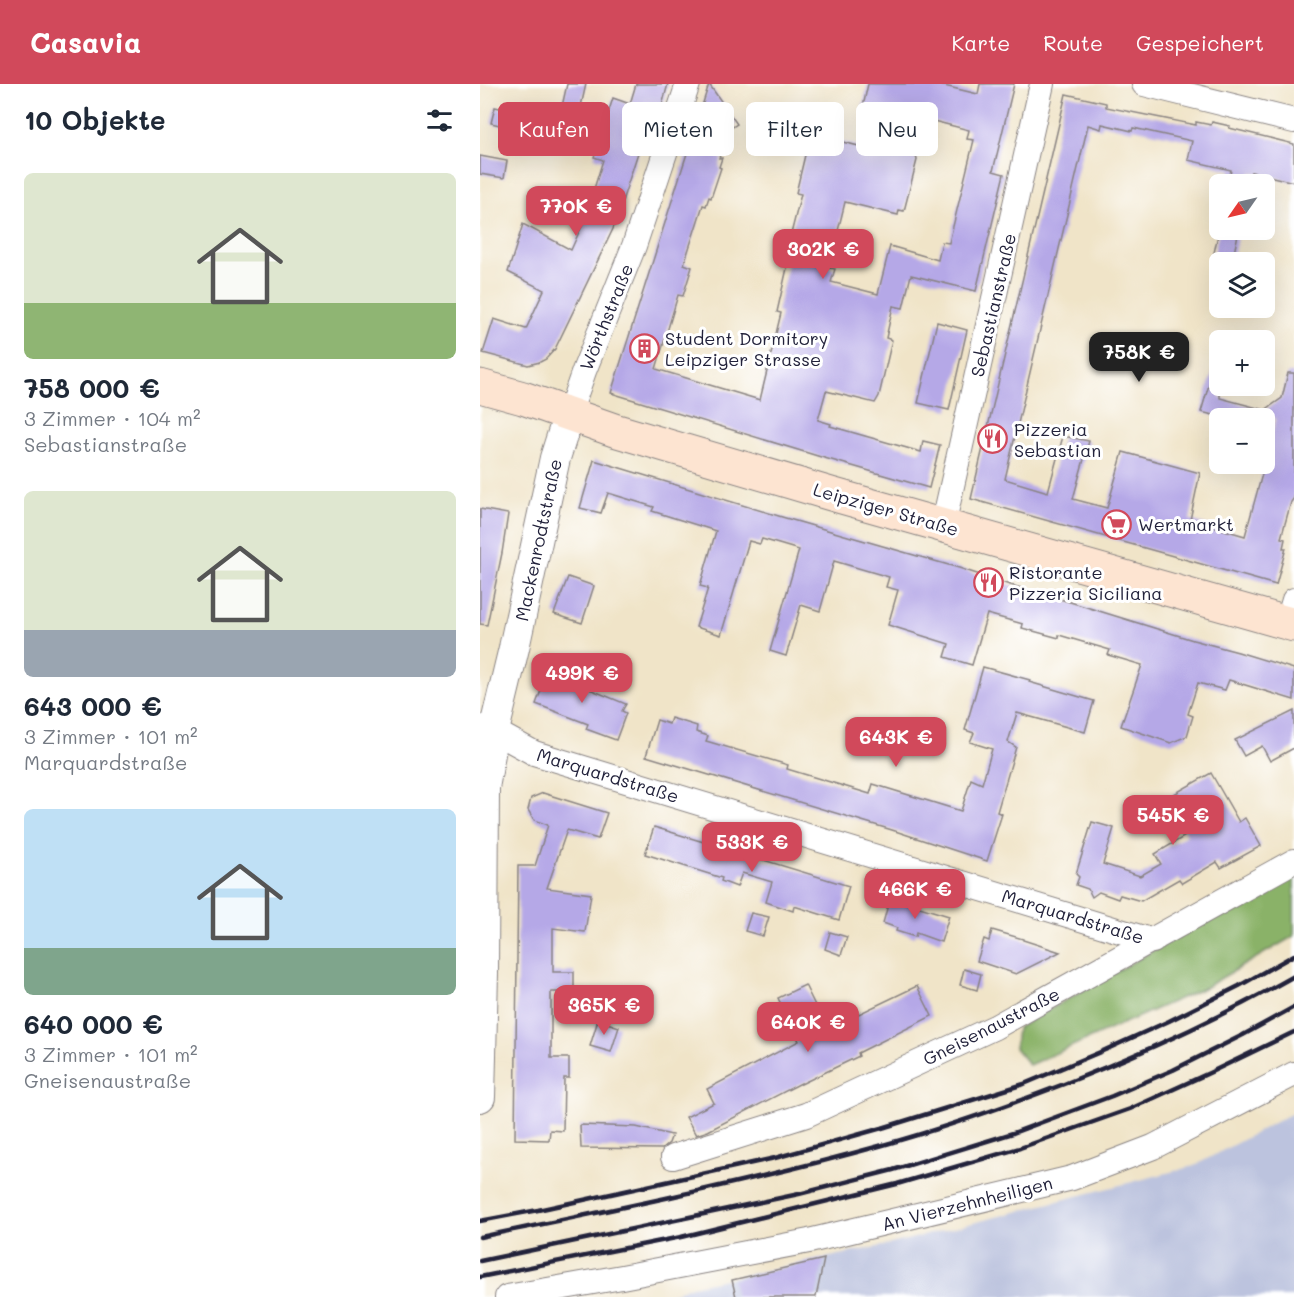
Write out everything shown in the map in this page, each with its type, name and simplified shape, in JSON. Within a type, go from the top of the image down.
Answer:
[{"type":"main road","name":"Leipziger Straße","points":[[480,386],[523,398],[614,430],[943,526],[1292,616]]},
{"type":"street","name":"Wörthstraße","points":[[569,414],[634,246],[688,84]]},
{"type":"street","name":"Sebastianstraße","points":[[943,526],[1042,84]]},
{"type":"street","points":[[1144,84],[1294,121]]},
{"type":"street","name":"Mackenrodtstraße","points":[[480,1097],[487,729],[514,648],[555,458],[569,414]]},
{"type":"street","name":"Marquardstraße","points":[[487,729],[534,753],[1153,941]]},
{"type":"street","name":"Gneisenaustraße","points":[[673,1157],[806,1115],[995,1027],[1294,861]]},
{"type":"street","name":"An Vierzehnheiligen","points":[[507,1297],[622,1287],[1072,1178],[1153,1147],[1294,1074]]},
{"type":"shaded area","points":[[1294,1112],[1294,1297],[662,1297],[692,1286],[887,1245],[1194,1166]]},
{"type":"green space","points":[[1294,870],[1294,936],[1206,987],[1029,1065],[1015,1048],[1017,1028]]},
{"type":"building","points":[[567,84],[586,84],[582,102],[563,102]]},
{"type":"building","points":[[636,84],[668,84],[663,102],[631,102]]},
{"type":"building","points":[[709,84],[722,102],[703,102]]},
{"type":"building","points":[[868,84],[936,84],[978,94],[980,84],[1014,84],[993,171],[1004,174],[976,291],[911,275],[903,308],[893,306],[886,338],[892,340],[879,396],[875,403],[826,391],[818,420],[831,424],[830,426],[921,452],[923,441],[940,445],[929,488],[611,393],[686,156],[720,156],[719,158],[722,158],[719,167],[721,168],[711,198],[709,197],[706,206],[703,205],[684,264],[692,267],[683,296],[678,295],[656,369],[760,400],[781,313],[777,312],[790,255],[786,254],[801,194],[796,193],[805,156],[844,156],[844,142],[856,145],[856,156],[916,156],[917,160],[904,211],[899,210],[898,215],[845,202],[829,268],[835,269],[831,282],[878,294],[890,246],[938,260],[942,242],[949,243],[974,140],[967,139],[969,130],[938,122],[938,102],[864,102]]},
{"type":"building","points":[[1066,94],[1106,103],[1106,107],[1196,125],[1196,122],[1211,125],[1212,122],[1294,144],[1294,182],[1275,178],[1275,174],[1251,172],[1251,174],[1230,174],[1231,170],[1188,160],[1192,141],[1133,128],[1132,131],[1102,124],[1101,129],[1088,125],[1005,479],[1048,492],[1063,436],[1089,441],[1073,499],[1107,508],[1123,452],[1200,473],[1190,520],[1245,536],[1262,474],[1275,474],[1275,408],[1268,408],[1282,398],[1288,373],[1294,373],[1294,498],[1281,538],[1285,539],[1283,548],[1286,548],[1276,585],[971,499]]},
{"type":"building","points":[[613,98],[624,102],[622,102],[622,156],[637,156],[613,229],[555,349],[546,359],[528,365],[483,353],[494,319],[526,329],[544,290],[508,272],[523,224],[571,250],[584,221],[603,160],[594,156],[610,156],[610,107]]},
{"type":"building","points":[[495,107],[498,108],[498,125],[491,123]]},
{"type":"building","points":[[480,156],[507,161],[504,178],[480,174]]},
{"type":"building","points":[[1217,240],[1237,240],[1234,252],[1214,252]]},
{"type":"building","points":[[937,322],[967,330],[949,410],[918,403]]},
{"type":"building","points":[[1209,385],[1209,396],[1220,396],[1220,398],[1258,408],[1209,408],[1209,414],[1201,412]]},
{"type":"building","points":[[594,460],[1294,669],[1294,700],[1229,680],[1225,690],[1198,683],[1188,714],[1193,716],[1187,736],[1171,743],[1121,726],[1142,665],[1108,655],[1110,650],[1059,635],[1059,638],[1022,628],[1023,624],[987,614],[972,665],[945,657],[949,644],[888,625],[898,590],[886,587],[889,577],[834,561],[820,611],[801,605],[786,656],[770,651],[799,550],[762,539],[760,544],[749,541],[721,635],[696,627],[708,588],[700,586],[716,531],[652,511],[654,507],[608,493],[601,513],[580,508]]},
{"type":"building","points":[[480,509],[508,514],[487,625],[480,624]]},
{"type":"building","points":[[568,577],[594,586],[582,623],[554,614]]},
{"type":"building","points":[[983,667],[1094,701],[1085,732],[1017,713],[1008,742],[1016,747],[997,812],[1002,814],[987,861],[646,756],[657,720],[669,724],[671,718],[697,726],[696,732],[708,736],[706,741],[788,765],[787,769],[870,794],[873,784],[961,811],[971,779],[982,784],[992,749],[970,742],[974,733],[965,730]]},
{"type":"building","points":[[549,669],[583,682],[582,686],[626,704],[622,711],[626,713],[616,740],[586,729],[588,724],[536,704]]},
{"type":"building","points":[[1294,711],[1294,748],[1270,761],[1262,746],[1244,756],[1235,740]]},
{"type":"building","points":[[1211,773],[1239,822],[1245,818],[1261,846],[1221,868],[1217,862],[1182,883],[1179,879],[1141,901],[1120,895],[1118,899],[1099,892],[1092,897],[1088,889],[1076,885],[1079,877],[1076,874],[1092,822],[1114,828],[1103,864],[1140,876],[1161,864],[1155,854],[1187,835],[1167,798]]},
{"type":"building","points":[[543,793],[607,813],[598,839],[567,830],[547,888],[591,894],[585,932],[553,928],[553,972],[574,972],[574,992],[551,992],[551,1058],[569,1058],[569,1078],[564,1078],[563,1131],[550,1130],[549,1140],[515,1139],[518,866],[535,866],[548,825],[534,820],[528,810],[531,798]]},
{"type":"building","points":[[654,827],[849,886],[839,920],[794,906],[793,911],[766,902],[772,882],[742,873],[737,887],[721,881],[722,878],[645,854]]},
{"type":"building","points":[[890,898],[949,916],[941,942],[916,933],[915,937],[896,931],[897,928],[883,923]]},
{"type":"building","points":[[751,913],[769,917],[763,936],[745,931]]},
{"type":"building","points":[[992,930],[1060,952],[1016,974],[977,961],[984,939],[989,941]]},
{"type":"building","points":[[830,932],[847,937],[841,955],[825,949]]},
{"type":"building","points":[[964,969],[981,974],[977,990],[960,985]]},
{"type":"building","points":[[805,985],[826,1028],[917,986],[932,1016],[858,1053],[859,1056],[696,1135],[686,1117],[714,1103],[707,1089],[799,1041],[778,998]]},
{"type":"building","points":[[598,1020],[619,1027],[611,1052],[590,1046]]},
{"type":"building","points":[[580,1125],[636,1127],[672,1135],[669,1143],[662,1149],[581,1148]]},
{"type":"building","points":[[824,1259],[816,1297],[736,1297],[732,1280]]},
{"type":"railway","points":[[480,1221],[775,1158],[1024,1084],[1169,1021],[1294,955]]},
{"type":"railway","points":[[480,1237],[783,1171],[883,1145],[951,1124],[1041,1093],[1123,1060],[1210,1020],[1294,976]]},
{"type":"railway","points":[[480,1261],[799,1194],[893,1170],[1013,1133],[1112,1096],[1173,1070],[1294,1007]]},
{"type":"railway","points":[[480,1277],[681,1237],[897,1184],[1020,1148],[1130,1109],[1294,1032]]},
{"type":"place","name":"Student Dormitory Leipziger Strasse","points":[[644,348]]},
{"type":"place","name":"Pizzeria Sebastian","points":[[993,439]]},
{"type":"place","name":"Wertmarkt","points":[[1117,524]]},
{"type":"place","name":"Ristorante Pizzeria Siciliana","points":[[988,582]]}]
